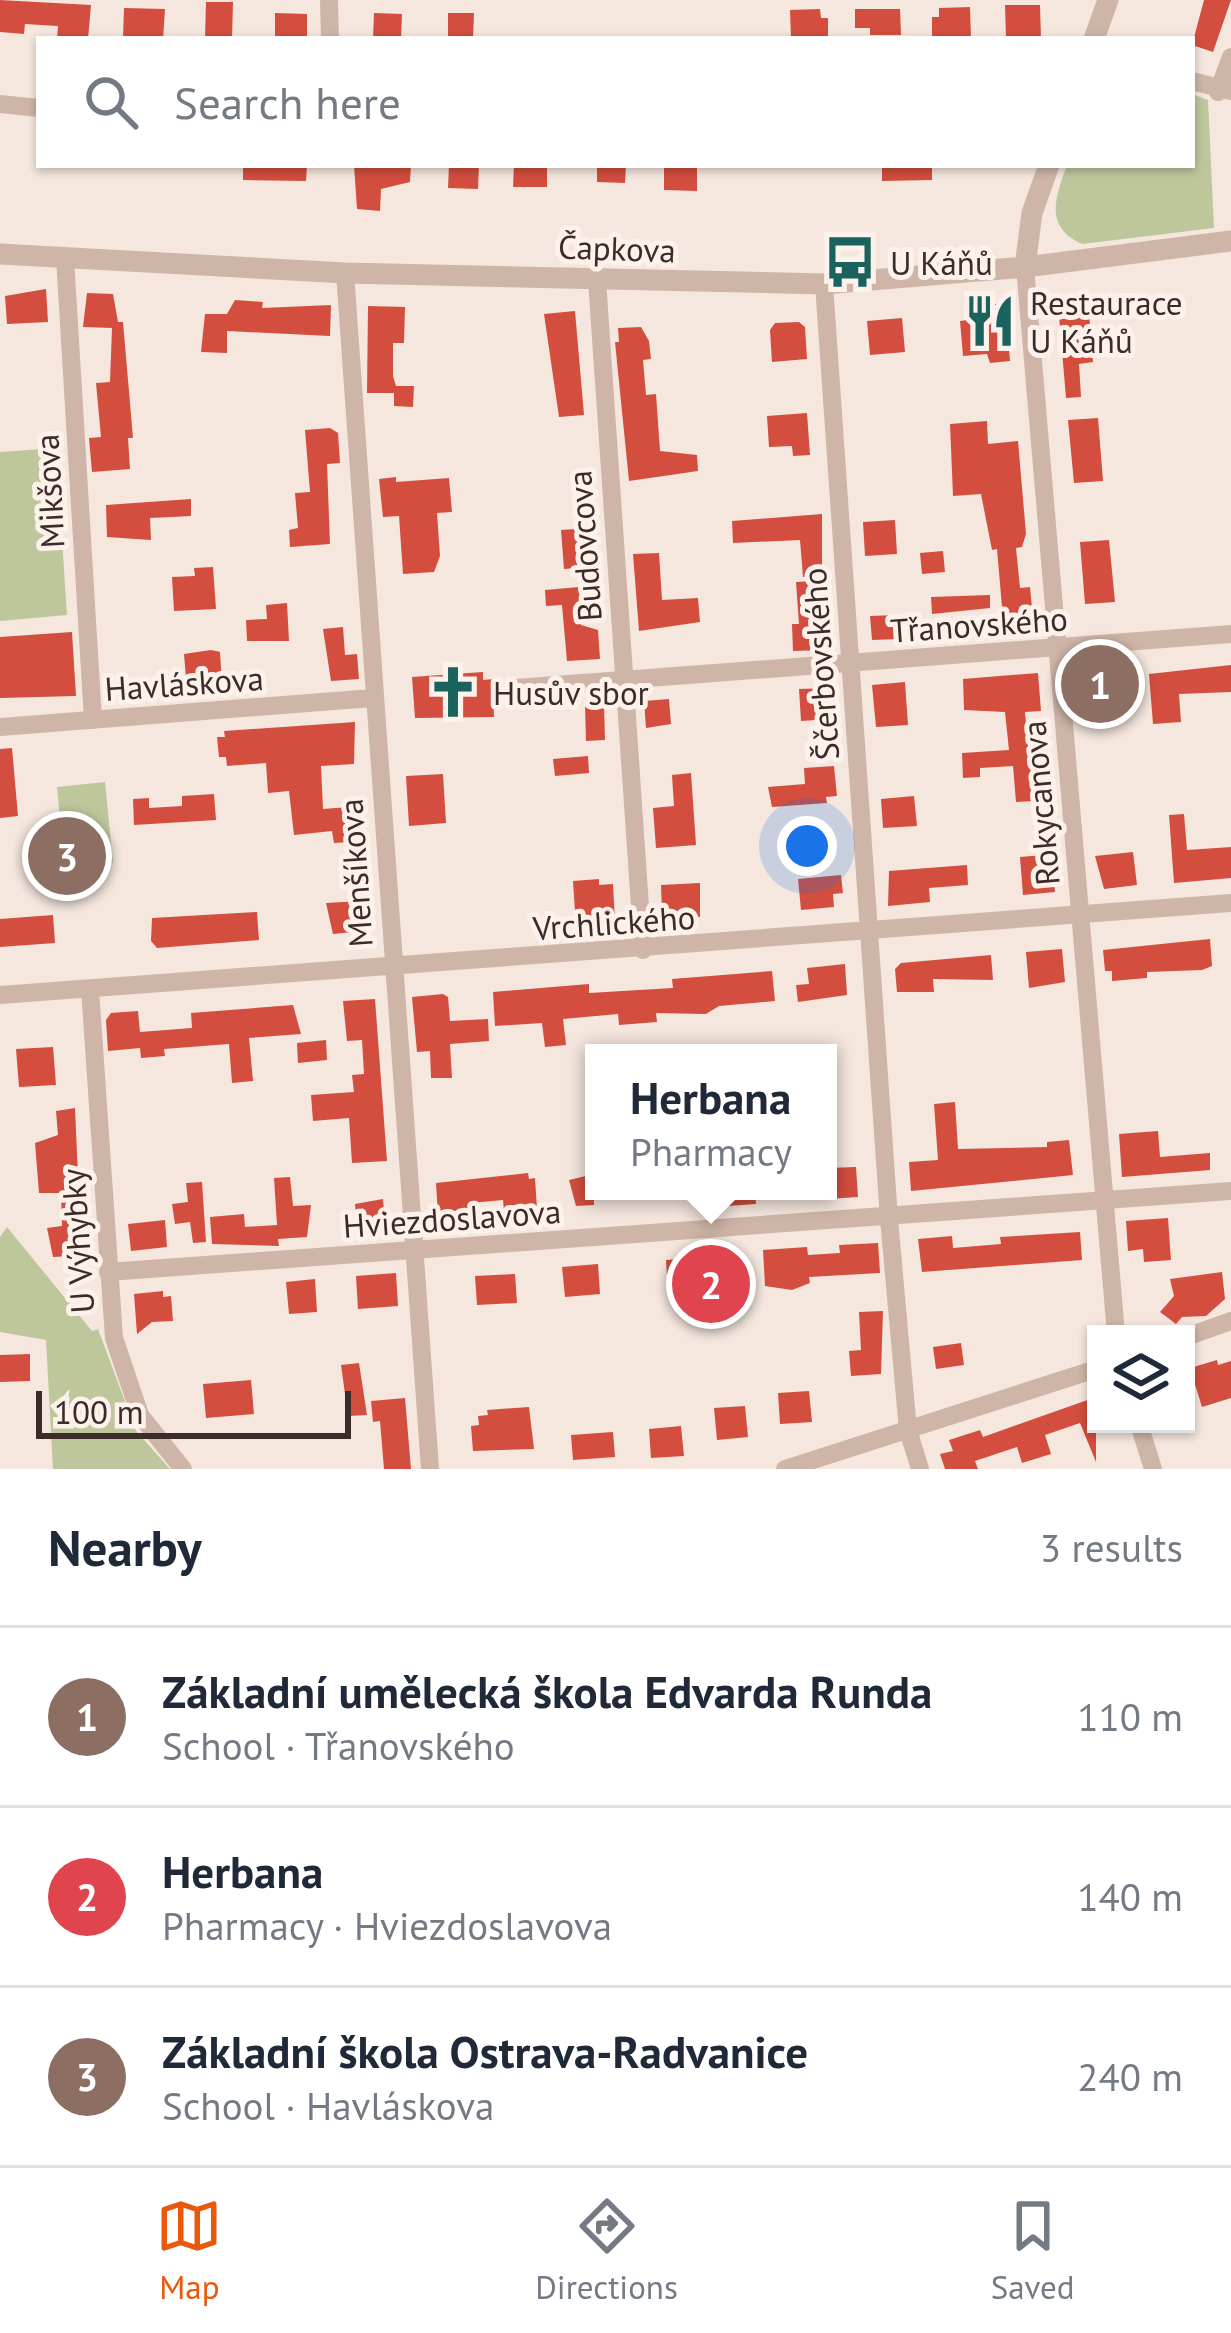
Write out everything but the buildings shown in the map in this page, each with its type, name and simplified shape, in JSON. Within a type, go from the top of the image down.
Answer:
[{"type":"street","points":[[329,0],[330,36]]},
{"type":"street","points":[[1095,36],[1108,0]]},
{"type":"street","points":[[1195,83],[1225,92],[1231,57]]},
{"type":"street","points":[[0,104],[36,108]]},
{"type":"street","points":[[1025,267],[1032,213],[1048,168]]},
{"type":"street","name":"Čapkova","points":[[0,254],[345,273],[824,284],[1025,267],[1231,241]]},
{"type":"street","name":"Mikšova","points":[[65,258],[93,720]]},
{"type":"street","name":"Rokycanova","points":[[1025,267],[1115,1325]]},
{"type":"street","name":"Menšíkova","points":[[345,273],[430,1469]]},
{"type":"street","name":"Budovcova","points":[[597,280],[643,950]]},
{"type":"street","name":"Ščerbovského","points":[[824,284],[890,1219],[908,1430],[920,1469]]},
{"type":"street","name":"Třanovského","points":[[516,688],[1231,634]]},
{"type":"street","name":"Havláskova","points":[[0,728],[373,698]]},
{"type":"street","name":"Vrchlického","points":[[0,995],[868,934],[1231,903]]},
{"type":"street","name":"U Výhybky","points":[[90,989],[114,1338],[140,1415],[183,1469]]},
{"type":"street","name":"Hviezdoslavova","points":[[108,1271],[890,1219],[1231,1191]]},
{"type":"street","points":[[1195,1334],[1231,1321]]},
{"type":"street","points":[[785,1469],[1087,1372]]},
{"type":"street","points":[[1141,1433],[1153,1469]]},
{"type":"green space","points":[[1195,95],[1208,100],[1214,228],[1082,244],[1057,220],[1066,168],[1195,168]]},
{"type":"green space","points":[[56,448],[67,615],[0,621],[0,452]]},
{"type":"green space","points":[[105,782],[113,863],[65,868],[57,787]]},
{"type":"green space","points":[[7,1227],[92,1331],[98,1329],[136,1431],[170,1469],[53,1469],[46,1340],[0,1332],[0,1237]]},
{"type":"place","name":"U Káňů","points":[[850,262]]},
{"type":"place","name":"Restaurace U Káňů","points":[[990,321]]},
{"type":"place","name":"Základní umělecká škola Edvarda Runda","points":[[1100,684]]},
{"type":"place","name":"Husův sbor","points":[[453,692]]},
{"type":"place","name":"Základní škola Ostrava-Radvanice","points":[[67,856]]},
{"type":"place","name":"Herbana","points":[[711,1284]]}]
